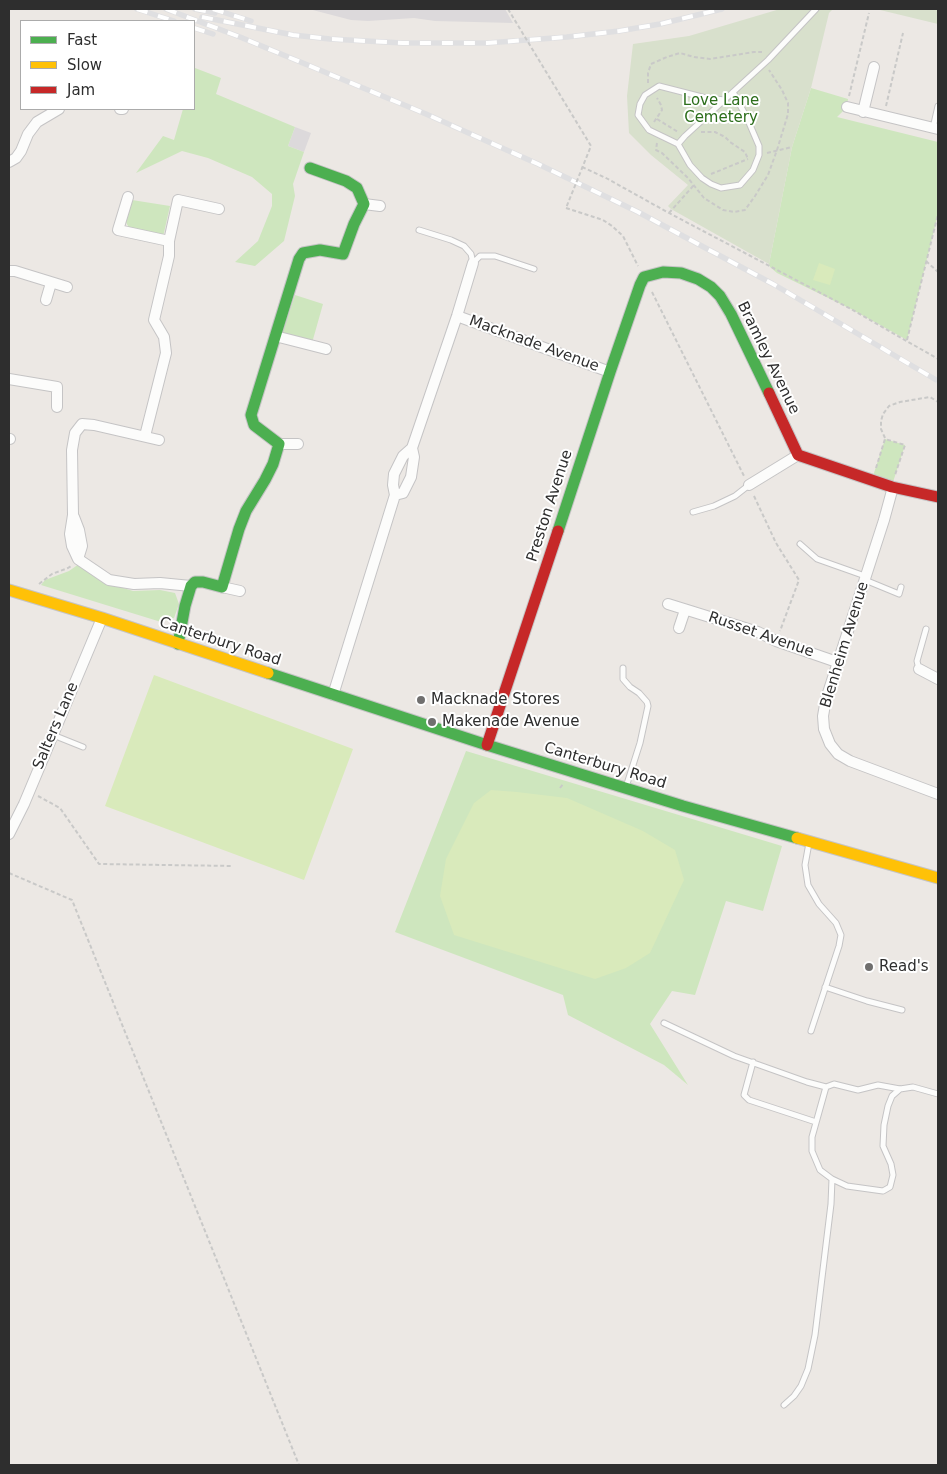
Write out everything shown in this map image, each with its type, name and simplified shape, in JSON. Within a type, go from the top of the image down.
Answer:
[{"type":"street","points":[[863,112],[874,67]]},
{"type":"street","points":[[847,107],[936,128]]},
{"type":"street","points":[[9,162],[16,158],[21,151],[28,134],[36,122],[56,110]]},
{"type":"street","points":[[310,168],[346,181],[357,188],[364,204]]},
{"type":"street","points":[[128,197],[118,230],[169,241]]},
{"type":"street","points":[[145,436],[166,353],[164,337],[154,320],[169,256],[169,241],[178,200],[219,209]]},
{"type":"street","points":[[364,204],[380,206]]},
{"type":"street","points":[[298,444],[279,444],[254,425],[251,415],[299,258],[303,253],[320,250],[347,256],[354,224],[364,204]]},
{"type":"street","points":[[333,695],[395,495],[393,485],[394,474],[403,456],[412,448],[473,263]]},
{"type":"street","points":[[9,271],[15,271],[67,287]]},
{"type":"street","name":"Bramley Avenue","points":[[644,277],[663,272],[681,274],[698,279],[711,287],[720,296],[731,314],[798,455]]},
{"type":"street","name":"Preston Avenue","points":[[487,745],[610,372],[644,277]]},
{"type":"street","points":[[46,300],[51,283]]},
{"type":"street","name":"Macknade Avenue","points":[[457,316],[610,372]]},
{"type":"street","points":[[275,336],[326,349]]},
{"type":"street","points":[[9,379],[57,387],[57,407]]},
{"type":"street","points":[[158,440],[94,424],[82,424],[75,433],[78,451],[76,470],[72,483],[73,515],[79,530],[82,546],[78,559],[110,580],[134,584],[160,583],[191,586]]},
{"type":"street","points":[[222,587],[246,511],[273,464],[279,444]]},
{"type":"street","points":[[395,495],[403,493],[412,477],[414,457],[412,448]]},
{"type":"street","points":[[749,485],[798,455],[892,487],[938,497]]},
{"type":"street","name":"Blenheim Avenue","points":[[892,487],[884,520],[826,699],[823,716],[824,729],[830,744],[838,754],[850,761],[938,794]]},
{"type":"street","points":[[178,644],[185,606],[191,586],[195,582],[203,582],[240,591]]},
{"type":"street","name":"Canterbury Road","points":[[9,592],[102,618],[487,745],[626,788],[740,823],[938,878]]},
{"type":"street","name":"Russet Avenue","points":[[668,604],[758,632],[776,641],[837,662]]},
{"type":"street","points":[[679,628],[685,610]]},
{"type":"street","name":"Salters Lane","points":[[9,834],[29,792],[102,618]]},
{"type":"street","points":[[919,670],[938,679]]},
{"type":"lane","points":[[678,144],[766,62],[816,9]]},
{"type":"lane","points":[[725,100],[706,98],[659,86],[645,95],[640,104],[638,115],[649,130],[678,144],[690,165],[702,178],[721,188],[740,185],[753,170],[759,155],[759,146],[733,92]]},
{"type":"lane","points":[[936,128],[938,106]]},
{"type":"lane","points":[[419,230],[464,246],[472,254],[473,263]]},
{"type":"lane","points":[[473,263],[480,256],[495,256],[534,269]]},
{"type":"lane","points":[[693,512],[714,506],[735,496],[749,485]]},
{"type":"lane","points":[[800,544],[817,559],[899,594],[901,587]]},
{"type":"lane","points":[[919,670],[917,661],[926,629]]},
{"type":"lane","points":[[623,668],[623,679],[626,684],[639,693],[648,706],[640,743],[626,788]]},
{"type":"lane","points":[[52,735],[83,747]]},
{"type":"lane","points":[[809,842],[805,865],[808,885],[819,904],[836,923],[841,935],[811,1031]]},
{"type":"lane","points":[[825,987],[867,1002],[902,1010]]},
{"type":"lane","points":[[664,1023],[708,1044],[826,1087],[834,1084],[858,1090],[878,1085],[900,1089],[913,1087],[938,1094]]},
{"type":"lane","points":[[754,1062],[744,1095],[749,1100],[816,1122]]},
{"type":"lane","points":[[826,1087],[812,1137],[812,1151],[820,1170],[832,1179],[847,1186],[883,1191],[890,1187],[893,1175],[891,1164],[883,1146],[884,1125],[892,1096],[900,1089]]},
{"type":"lane","points":[[784,1405],[801,1386],[808,1369],[815,1335],[831,1204],[832,1179]]},
{"type":"path","points":[[508,9],[592,146],[566,208],[603,220],[623,236],[749,485],[776,543],[799,580],[776,641]]},
{"type":"path","points":[[847,107],[869,13]]},
{"type":"path","points":[[883,116],[903,33]]},
{"type":"path","points":[[649,130],[662,110],[662,105],[648,83],[648,73],[651,64],[680,53],[710,59],[762,51],[788,103],[788,114],[768,174],[745,210],[734,212],[723,210],[704,198],[694,185],[662,153],[656,150],[660,135],[666,126]]},
{"type":"path","points":[[657,119],[685,136],[702,132],[715,132],[725,136],[730,142],[745,152],[748,159]]},
{"type":"path","points":[[669,213],[702,178],[759,155],[792,147]]},
{"type":"path","points":[[582,168],[606,178],[907,340],[938,359]]},
{"type":"path","points":[[907,340],[938,214]]},
{"type":"path","points":[[926,261],[938,272]]},
{"type":"path","points":[[872,480],[885,439],[881,429],[883,414],[889,406],[900,402],[930,397],[938,402]]},
{"type":"path","points":[[885,439],[905,445],[892,487]]},
{"type":"path","points":[[33,598],[38,586],[44,579],[68,568],[78,559]]},
{"type":"path","points":[[29,792],[60,808],[99,864],[233,866]]},
{"type":"path","points":[[9,873],[72,900],[300,1465]]},
{"type":"shaded area","points":[[309,9],[505,9],[513,23],[435,21],[414,18],[368,21],[351,20]]},
{"type":"shaded area","points":[[295,127],[311,133],[304,152],[288,146]]},
{"type":"green space","name":"Love Lane Cemetery","points":[[780,9],[833,9],[829,13],[811,88],[792,147],[769,264],[668,206],[688,185],[651,155],[629,133],[627,96],[633,44],[689,36]]},
{"type":"green space","points":[[876,9],[938,9],[938,24]]},
{"type":"green space","points":[[195,68],[221,78],[216,94],[295,127],[288,146],[304,152],[293,184],[295,196],[284,241],[255,266],[235,262],[258,241],[272,206],[272,194],[252,177],[208,158],[182,151],[136,173],[163,136],[174,140],[183,110],[195,110]]},
{"type":"green space","points":[[811,88],[848,99],[847,107],[837,117],[938,142],[938,214],[907,340],[851,309],[777,273],[770,267],[769,264],[792,147]]},
{"type":"green space","points":[[132,200],[170,206],[163,237],[129,228],[126,222]]},
{"type":"green space","points":[[819,263],[835,269],[830,285],[813,280]]},
{"type":"green space","points":[[295,295],[323,304],[312,343],[282,335]]},
{"type":"green space","points":[[885,439],[905,445],[893,482],[873,476]]},
{"type":"green space","points":[[79,564],[92,575],[107,583],[133,591],[160,590],[175,593],[179,604],[174,618],[161,622],[41,585],[45,580],[69,571]]},
{"type":"green space","points":[[154,675],[353,749],[304,880],[105,806]]},
{"type":"green space","points":[[466,751],[782,846],[763,911],[726,901],[695,995],[672,991],[650,1024],[688,1085],[664,1065],[568,1015],[563,995],[395,932]]},
{"type":"green space","points":[[491,790],[567,798],[643,831],[675,850],[684,880],[650,953],[626,968],[595,979],[454,935],[440,896],[446,859],[474,803]]},
{"type":"railway","points":[[137,9],[171,20]]},
{"type":"railway","points":[[166,9],[240,37],[426,114],[538,164],[638,212],[773,284],[938,381]]},
{"type":"railway","points":[[195,9],[215,13]]},
{"type":"railway","points":[[213,9],[251,21]]},
{"type":"railway","points":[[202,17],[293,35],[330,39],[403,43],[487,43],[619,31],[660,24],[722,9]]},
{"type":"railway","points":[[195,28],[213,34]]},
{"type":"traffic: fast","points":[[178,644],[191,586],[195,582],[203,582],[222,587],[246,511],[273,464],[279,444],[254,425],[251,415],[299,259],[303,253],[320,250],[343,254],[364,204],[357,188],[346,181],[310,168]]},
{"type":"traffic: fast","points":[[558,531],[610,372],[644,277],[663,272],[681,273],[698,279],[711,287],[720,296],[731,314],[769,393]]},
{"type":"traffic: fast","points":[[268,673],[487,745],[683,806],[797,838]]},
{"type":"traffic: slow","points":[[9,590],[102,618],[268,673]]},
{"type":"traffic: slow","points":[[797,838],[938,878]]},
{"type":"traffic: jam","points":[[769,393],[798,455],[892,487],[938,497]]},
{"type":"traffic: jam","points":[[487,745],[558,531]]},
{"type":"place","name":"Macknade Stores","points":[[421,700]]},
{"type":"place","name":"Makenade Avenue","points":[[432,722]]},
{"type":"place","name":"Read's","points":[[869,967]]}]
